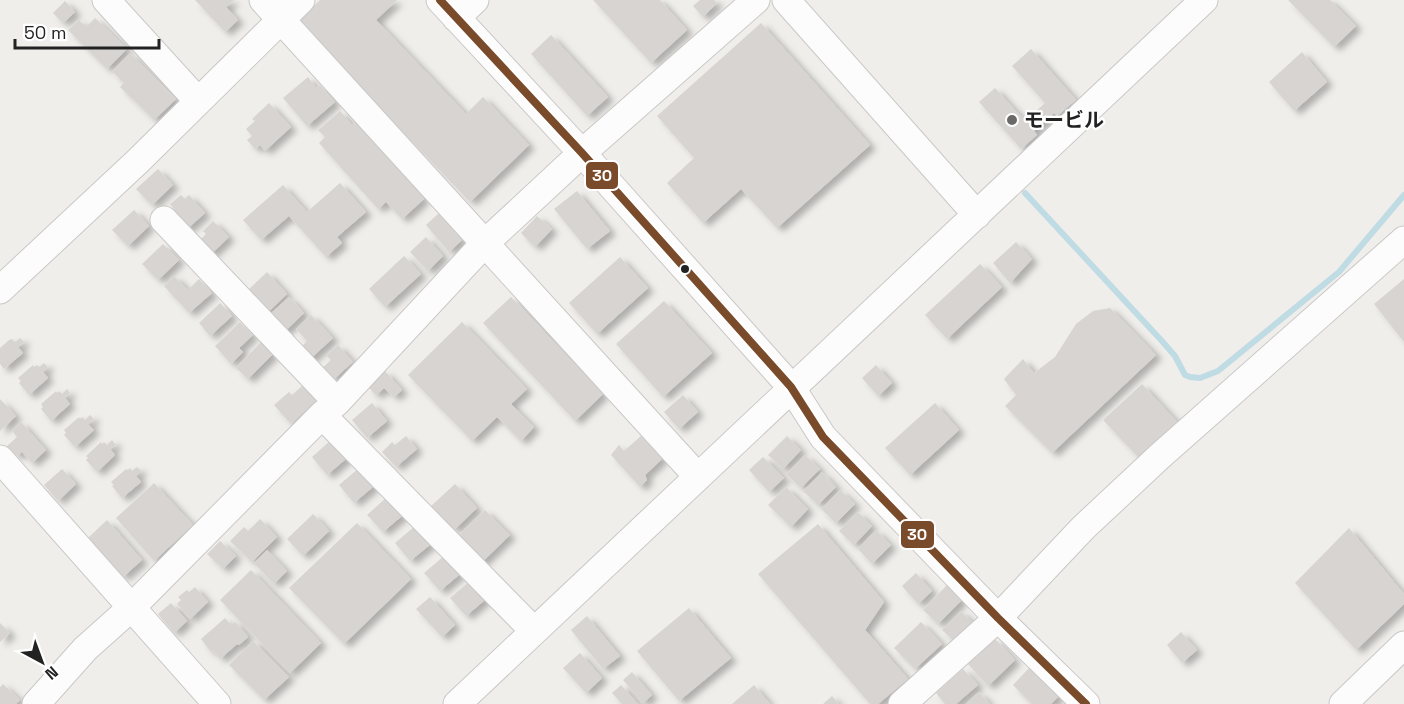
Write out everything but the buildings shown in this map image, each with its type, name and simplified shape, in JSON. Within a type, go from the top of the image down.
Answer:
[{"type":"street","points":[[106,0],[198,101]]},
{"type":"street","points":[[0,290],[138,161],[198,101],[272,9],[301,0]]},
{"type":"street","points":[[36,704],[85,649],[132,607],[329,409],[484,244],[582,153],[756,0]]},
{"type":"street","points":[[786,0],[977,215]]},
{"type":"street","points":[[457,704],[1204,0]]},
{"type":"street","points":[[457,6],[582,153],[791,387],[823,437],[998,618],[1086,704]]},
{"type":"street","points":[[272,9],[699,477]]},
{"type":"street","points":[[164,220],[329,409],[534,631]]},
{"type":"street","points":[[917,699],[1108,504],[1404,240]]},
{"type":"street","points":[[0,459],[217,704]]},
{"type":"street","points":[[1343,704],[1404,645]]},
{"type":"waterway","points":[[1025,193],[1161,340],[1175,356],[1185,375],[1200,378],[1218,371],[1339,272],[1404,195]]},
{"type":"transit line","name":"30","points":[[440,0],[582,153],[791,387],[823,437],[998,618],[1086,704]]},
{"type":"place","name":"モービル","points":[[1012,120]]}]
